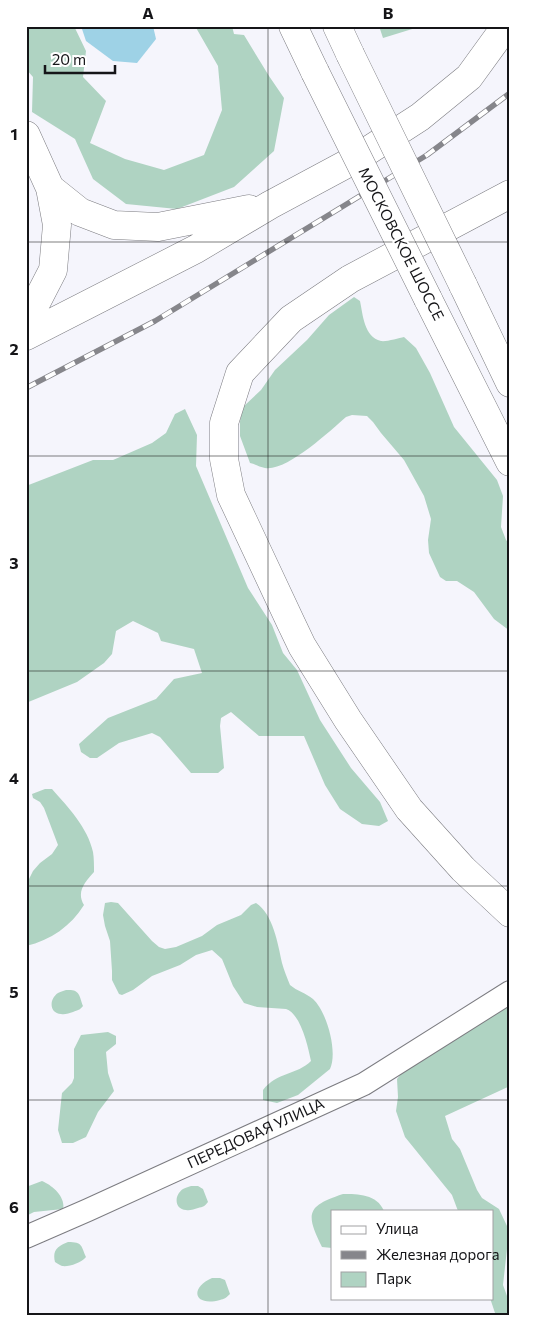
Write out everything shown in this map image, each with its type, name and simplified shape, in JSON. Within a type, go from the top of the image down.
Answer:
[{"type":"main road","name":"МОСКОВСКОЕ ШОССЕ","points":[[292,26],[510,462]]},
{"type":"main road","points":[[336,26],[510,383]]},
{"type":"main road","points":[[26,336],[196,249],[270,204],[352,161],[420,117],[469,77],[506,26]]},
{"type":"main road","points":[[26,135],[50,188],[58,225],[53,270],[37,302],[26,313]]},
{"type":"main road","points":[[50,188],[80,212],[114,225],[158,227],[270,204]]},
{"type":"main road","points":[[510,194],[350,279],[292,319],[240,373],[224,423],[224,459],[231,495],[302,646],[348,720],[409,809],[463,869],[510,913]]},
{"type":"street","name":"ПЕРЕДОВАЯ УЛИЦА","points":[[26,1237],[364,1084],[510,992]]},
{"type":"green space","points":[[26,26],[74,26],[86,51],[83,77],[106,101],[90,143],[125,159],[164,170],[204,155],[222,110],[218,66],[195,26],[232,26],[234,34],[244,35],[284,98],[274,151],[234,187],[177,209],[126,204],[93,179],[75,139],[32,112],[33,77],[26,69]]},
{"type":"green space","points":[[379,26],[422,26],[383,38]]},
{"type":"green space","points":[[354,297],[360,301],[365,325],[375,339],[383,341],[404,337],[416,348],[430,373],[454,427],[497,480],[503,496],[501,527],[506,540],[510,544],[510,631],[494,619],[474,592],[457,581],[446,581],[440,577],[429,553],[428,540],[431,519],[424,496],[404,460],[367,416],[352,415],[346,417],[307,449],[284,464],[274,468],[265,468],[250,463],[240,436],[240,421],[243,407],[261,390],[275,370],[307,340],[329,315]]},
{"type":"green space","points":[[185,409],[197,435],[196,466],[248,588],[272,625],[283,653],[297,670],[320,720],[351,768],[380,802],[388,821],[379,826],[362,824],[340,809],[325,785],[304,736],[259,736],[231,712],[221,718],[224,768],[218,773],[191,773],[160,737],[152,733],[119,743],[97,758],[90,758],[81,752],[79,744],[108,718],[156,699],[174,679],[202,673],[194,649],[161,641],[158,633],[133,621],[116,631],[112,654],[104,663],[77,682],[26,703],[26,486],[93,460],[113,460],[152,443],[166,433],[175,414]]},
{"type":"green space","points":[[45,789],[52,789],[82,826],[93,852],[94,872],[81,891],[84,905],[79,913],[67,926],[52,936],[26,946],[26,885],[33,871],[52,854],[58,845],[44,808],[40,802],[33,798],[32,794]]},
{"type":"green space","points":[[105,903],[118,903],[152,941],[165,949],[176,947],[202,936],[217,925],[241,915],[251,905],[256,903],[267,914],[271,922],[290,985],[313,999],[323,1013],[332,1043],[333,1053],[330,1069],[298,1095],[277,1103],[263,1100],[263,1090],[269,1084],[300,1069],[311,1061],[303,1032],[296,1017],[286,1009],[257,1007],[244,1003],[233,986],[222,959],[212,950],[196,955],[180,965],[152,976],[133,990],[122,995],[119,994],[112,980],[110,941],[103,915]]},
{"type":"green space","points":[[510,985],[510,1086],[445,1116],[452,1139],[460,1149],[477,1190],[482,1198],[499,1209],[507,1226],[507,1249],[503,1285],[510,1300],[510,1316],[496,1316],[491,1300],[494,1300],[494,1210],[458,1210],[452,1195],[405,1137],[396,1111],[398,1097],[397,1079],[405,1069]]},
{"type":"green space","points":[[66,990],[76,992],[80,996],[83,1006],[79,1010],[67,1014],[57,1013],[52,1008],[53,999],[58,993]]},
{"type":"green space","points":[[108,1032],[116,1036],[116,1044],[106,1052],[108,1073],[114,1091],[98,1112],[86,1137],[73,1143],[62,1143],[58,1130],[62,1093],[72,1083],[74,1078],[74,1049],[81,1035]]},
{"type":"green space","points":[[42,1181],[50,1185],[60,1196],[63,1209],[34,1212],[26,1216],[26,1187]]},
{"type":"green space","points":[[198,1186],[203,1189],[208,1202],[203,1207],[192,1210],[182,1209],[177,1204],[178,1195],[183,1189]]},
{"type":"green space","points":[[343,1194],[366,1196],[377,1201],[384,1210],[331,1210],[331,1248],[322,1247],[313,1226],[313,1212],[316,1207],[331,1198]]},
{"type":"green space","points":[[68,1242],[79,1244],[86,1257],[75,1264],[62,1266],[55,1262],[54,1254],[59,1247]]},
{"type":"green space","points":[[212,1278],[225,1280],[230,1294],[221,1300],[205,1301],[200,1299],[198,1291],[200,1287]]},
{"type":"water","points":[[81,26],[153,26],[156,39],[137,63],[113,61],[86,41]]},
{"type":"railway","points":[[26,388],[155,321],[427,155],[510,93]]}]
